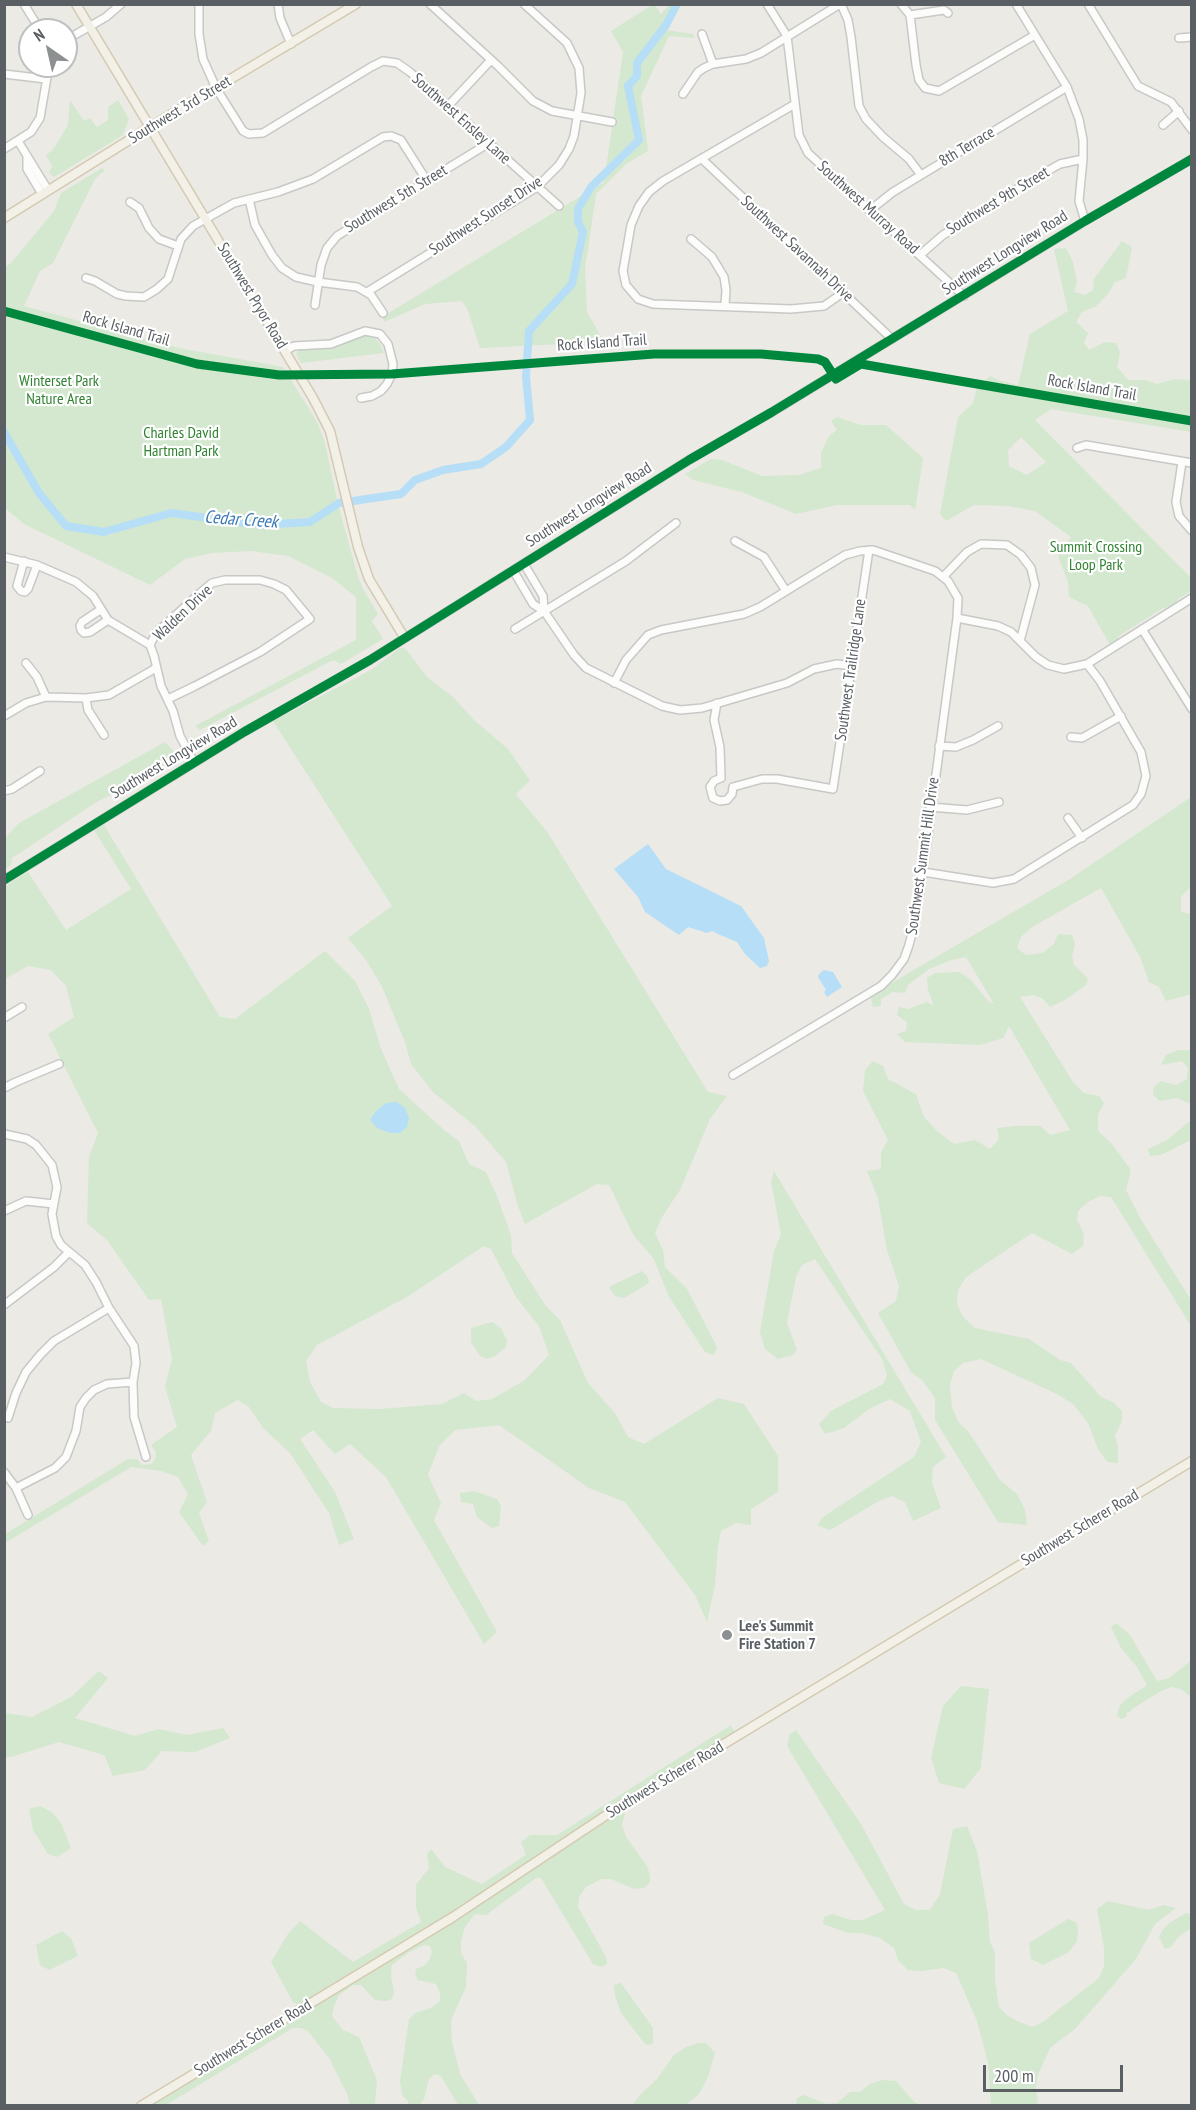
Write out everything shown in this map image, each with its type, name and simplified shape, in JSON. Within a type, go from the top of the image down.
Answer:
[{"type":"main road","name":"Southwest Pryor Road","points":[[76,4],[291,359],[330,431],[358,547],[369,579],[404,637]]},
{"type":"main road","name":"Southwest 3rd Street","points":[[4,218],[356,4]]},
{"type":"main road","name":"Southwest Scherer Road","points":[[141,2106],[453,1917],[628,1802],[1191,1461]]},
{"type":"street","points":[[24,4],[33,18]]},
{"type":"street","points":[[78,33],[116,11],[121,4]]},
{"type":"street","points":[[200,4],[201,52],[216,88]]},
{"type":"street","points":[[278,4],[280,18],[291,44]]},
{"type":"street","points":[[430,4],[533,101],[552,111],[612,122]]},
{"type":"street","name":"Southwest Sunset Drive","points":[[367,292],[537,188],[559,165],[569,149],[574,136],[581,93],[579,68],[567,43],[524,4]]},
{"type":"street","name":"Southwest Murray Road","points":[[767,4],[787,36],[799,135],[808,153],[963,296]]},
{"type":"street","points":[[683,94],[698,72],[713,64],[746,59],[761,53],[840,4],[848,20],[859,106],[866,119],[883,138],[909,159],[921,175]]},
{"type":"street","points":[[901,4],[910,15],[919,80],[925,88],[939,91],[1035,35]]},
{"type":"street","points":[[1016,4],[1066,87],[1079,119],[1083,140],[1079,201],[1085,221]]},
{"type":"street","points":[[1088,4],[1138,86],[1171,102],[1191,130]]},
{"type":"street","points":[[910,15],[944,10],[948,13]]},
{"type":"street","points":[[702,34],[713,64]]},
{"type":"street","points":[[1179,38],[1191,37]]},
{"type":"street","points":[[448,106],[491,60]]},
{"type":"street","name":"Southwest Ensley Lane","points":[[216,88],[243,131],[249,134],[263,133],[383,61],[397,63],[410,72],[559,206]]},
{"type":"street","points":[[4,74],[46,79],[40,118],[31,132],[4,149]]},
{"type":"street","name":"8th Terrace","points":[[869,211],[892,192],[1066,87]]},
{"type":"street","points":[[795,104],[663,181],[649,192],[639,206],[631,225],[623,271],[626,285],[638,298],[652,304],[810,309],[824,306],[844,292]]},
{"type":"street","points":[[1163,125],[1179,111]]},
{"type":"street","points":[[86,278],[95,280],[126,297],[144,297],[157,290],[168,279],[178,246],[185,233],[206,218],[234,203],[278,192],[313,179],[383,137],[391,136],[401,140],[427,181]]},
{"type":"street","points":[[18,141],[45,192]]},
{"type":"street","name":"Southwest 5th Street","points":[[315,305],[321,265],[327,248],[337,236],[489,143]]},
{"type":"street","name":"Southwest Savannah Drive","points":[[702,159],[892,339]]},
{"type":"street","name":"Southwest 9th Street","points":[[920,255],[943,235],[1028,182],[1060,164],[1083,159]]},
{"type":"street","name":"Southwest Longview Road","points":[[4,880],[194,762],[370,660],[689,460],[1191,159]]},
{"type":"street","points":[[249,199],[255,225],[282,268],[296,277],[357,287],[377,301],[383,313]]},
{"type":"street","points":[[130,202],[139,208],[149,228],[159,239],[178,246]]},
{"type":"street","points":[[691,239],[712,257],[724,276],[725,305]]},
{"type":"street","points":[[285,351],[294,346],[331,344],[365,331],[377,332],[388,344],[393,371],[381,391],[361,398]]},
{"type":"street","points":[[1077,448],[1086,445],[1191,463]]},
{"type":"street","points":[[1182,462],[1176,502],[1179,516],[1191,531]]},
{"type":"street","points":[[515,629],[626,561],[676,523]]},
{"type":"street","points":[[735,541],[764,557],[786,591]]},
{"type":"street","points":[[614,682],[626,660],[648,635],[661,630],[744,614],[845,555],[869,550],[935,571],[943,577],[967,552],[981,544],[1007,545],[1021,555],[1031,567],[1035,585],[1020,641]]},
{"type":"street","name":"Southwest Trailridge Lane","points":[[733,787],[770,779],[833,789],[869,550]]},
{"type":"street","points":[[4,557],[37,565],[76,582],[93,596],[108,620],[150,645],[161,686],[168,699],[180,736],[194,762]]},
{"type":"street","points":[[24,561],[16,586],[21,591],[25,592],[28,589],[37,565]]},
{"type":"street","points":[[524,564],[543,596],[544,611]]},
{"type":"street","points":[[513,570],[533,604],[544,611],[574,655],[586,668],[662,706],[680,710],[702,708],[787,683],[814,669],[837,664],[852,666]]},
{"type":"street","name":"Southwest Summit Hill Drive","points":[[733,1075],[881,986],[904,959],[909,945],[923,872],[957,618],[958,598],[943,577]]},
{"type":"street","name":"Walden Drive","points":[[150,645],[156,633],[200,593],[212,583],[225,580],[260,580],[274,584],[286,590],[310,619],[260,652],[168,699]]},
{"type":"street","points":[[957,618],[998,626],[1011,632],[1036,657],[1048,665],[1064,669],[1087,664],[1191,598]]},
{"type":"street","points":[[100,610],[82,622],[81,630],[84,633],[90,632],[108,620]]},
{"type":"street","points":[[1142,629],[1191,709]]},
{"type":"street","points":[[26,663],[38,677],[46,697]]},
{"type":"street","points":[[923,872],[993,883],[1014,879],[1133,805],[1144,785],[1146,776],[1141,752],[1087,664]]},
{"type":"street","name":"Walden Drive","points":[[4,716],[26,703],[46,697],[86,698],[109,695],[156,668]]},
{"type":"street","points":[[86,698],[88,710],[104,735]]},
{"type":"street","points":[[717,704],[714,720],[720,747],[721,778]]},
{"type":"street","points":[[702,708],[714,720]]},
{"type":"street","points":[[1071,737],[1082,738],[1120,716]]},
{"type":"street","points":[[939,746],[956,747],[998,726]]},
{"type":"street","points":[[4,791],[12,789],[40,771]]},
{"type":"street","points":[[721,778],[728,780],[733,787],[730,797],[720,801],[713,798],[710,791],[714,781],[721,778]]},
{"type":"street","points":[[930,807],[967,810],[999,802]]},
{"type":"street","points":[[1068,818],[1082,838]]},
{"type":"street","points":[[4,1018],[22,1007]]},
{"type":"street","points":[[4,1088],[59,1064]]},
{"type":"street","points":[[4,1134],[27,1139],[44,1153],[52,1165],[57,1187],[52,1214],[56,1236],[61,1245],[85,1265],[134,1346],[136,1363],[133,1382],[134,1417],[146,1457]]},
{"type":"street","points":[[4,1211],[26,1201],[54,1204]]},
{"type":"street","points":[[4,1305],[54,1267],[69,1252]]},
{"type":"street","points":[[9,1418],[16,1393],[26,1372],[40,1355],[54,1341],[109,1308]]},
{"type":"street","points":[[16,1488],[55,1468],[66,1457],[76,1431],[80,1407],[94,1389],[107,1384],[133,1382]]},
{"type":"street","points":[[4,1472],[16,1488],[28,1515]]},
{"type":"green space","points":[[655,5],[661,14],[669,5],[681,5],[666,30],[693,34],[694,38],[669,36],[641,96],[648,151],[626,164],[596,194],[585,269],[587,312],[604,342],[480,348],[467,308],[461,301],[425,304],[384,322],[382,317],[604,182],[623,52],[611,31]]},
{"type":"green space","points":[[70,100],[84,121],[90,118],[97,127],[108,120],[108,107],[118,100],[129,119],[123,135],[54,177],[49,173],[52,166],[46,155],[53,150],[68,125]]},
{"type":"green space","points":[[102,168],[105,170],[95,179],[53,263],[40,271],[24,306],[179,348],[283,367],[317,422],[325,443],[338,504],[358,577],[378,614],[372,621],[383,639],[341,664],[333,660],[200,730],[195,726],[356,640],[356,597],[332,578],[288,556],[251,551],[211,553],[185,559],[150,585],[24,524],[5,508],[5,435],[38,495],[67,528],[109,535],[169,516],[218,521],[204,516],[171,513],[104,532],[66,526],[39,493],[18,450],[5,432],[5,267],[11,263],[54,211],[61,193]]},
{"type":"green space","name":"Summit Crossing Loop Park","points":[[1122,241],[1132,247],[1126,278],[1115,282],[1108,294],[1096,306],[1082,312],[1076,322],[1088,333],[1084,343],[1089,350],[1105,342],[1116,343],[1120,352],[1117,367],[1128,380],[1145,380],[1157,384],[1175,379],[1191,380],[1191,432],[1051,409],[1035,420],[1191,578],[1191,591],[1177,600],[1179,603],[1167,610],[1163,608],[1117,637],[1119,639],[1110,645],[1088,606],[1069,597],[1068,582],[1058,556],[1071,537],[1035,511],[1009,506],[974,505],[946,521],[940,514],[958,417],[973,403],[977,388],[990,376],[1018,385],[1030,334],[1068,311],[1054,249],[1066,248],[1073,262],[1077,282],[1074,292],[1085,295],[1093,290],[1094,279]],"holes":[[[1021,437],[1046,462],[1027,475],[1009,466],[1008,450]]]},
{"type":"green space","points":[[363,335],[375,338],[384,353],[301,363],[296,354],[299,350],[326,349]]},
{"type":"green space","points":[[837,417],[860,425],[886,425],[923,458],[915,510],[910,505],[837,505],[796,514],[742,492],[693,480],[685,474],[711,459],[722,460],[762,476],[799,475],[821,468],[821,453],[829,436],[837,430],[831,421]]},
{"type":"green space","points":[[400,648],[405,648],[427,677],[453,697],[475,721],[507,748],[530,780],[516,794],[548,833],[708,1092],[727,1096],[710,1119],[680,1190],[662,1217],[655,1233],[663,1250],[665,1267],[687,1289],[717,1347],[714,1355],[705,1352],[668,1295],[654,1259],[634,1236],[609,1185],[597,1184],[525,1224],[506,1162],[476,1127],[433,1092],[411,1064],[405,1042],[382,987],[366,960],[348,938],[392,906],[273,721],[371,670]]},
{"type":"green space","points":[[165,742],[179,756],[175,761],[95,803],[12,858],[11,865],[5,869],[5,838],[19,823]]},
{"type":"green space","points":[[1191,797],[1191,887],[1181,896],[1181,912],[1191,914],[1191,994],[1166,1001],[1159,987],[1149,982],[1140,957],[1101,888],[1032,927],[1021,937],[1017,948],[1026,955],[1042,953],[1054,944],[1058,934],[1072,935],[1075,944],[1072,957],[1074,965],[1088,978],[1086,985],[1065,1000],[1050,1007],[1043,999],[1033,995],[1020,997],[1073,1082],[1084,1093],[1099,1096],[1104,1103],[1098,1115],[1098,1131],[1112,1144],[1131,1170],[1126,1190],[1139,1216],[1192,1302],[1191,1326],[1111,1197],[1100,1196],[1088,1202],[1078,1211],[1077,1220],[1084,1234],[1083,1246],[1072,1254],[1032,1233],[966,1277],[958,1290],[957,1304],[963,1317],[975,1328],[1029,1339],[1060,1360],[1071,1363],[1101,1397],[1113,1402],[1122,1411],[1122,1421],[1115,1436],[1118,1463],[1107,1462],[1098,1449],[1088,1423],[1073,1404],[1057,1394],[981,1359],[963,1363],[954,1371],[950,1384],[952,1408],[959,1423],[968,1431],[1000,1480],[1017,1494],[1025,1510],[1027,1525],[998,1522],[935,1420],[935,1398],[922,1380],[911,1372],[878,1313],[896,1301],[899,1286],[887,1250],[878,1199],[867,1171],[881,1169],[881,1152],[888,1140],[863,1091],[865,1070],[873,1061],[883,1066],[888,1079],[916,1094],[924,1117],[954,1144],[975,1140],[990,1149],[999,1139],[997,1128],[1041,1126],[1050,1135],[1070,1130],[1009,1026],[1003,1038],[980,1045],[905,1042],[897,1034],[906,1031],[907,1022],[897,1015],[899,1007],[908,1009],[927,1002],[934,1006],[928,990],[927,978],[935,973],[959,972],[970,979],[989,1002],[994,1004],[966,957],[929,969],[908,985],[905,993],[893,992],[881,999],[881,1006],[873,1007],[871,998],[876,992],[1070,879]]},
{"type":"green space","points":[[104,825],[220,1017],[235,1019],[325,951],[355,981],[369,1009],[381,1049],[399,1089],[459,1141],[469,1164],[486,1172],[511,1235],[512,1253],[546,1306],[560,1320],[588,1383],[615,1413],[628,1437],[644,1444],[718,1398],[744,1404],[778,1456],[778,1492],[751,1509],[751,1525],[736,1523],[721,1531],[715,1585],[707,1622],[695,1595],[625,1502],[589,1488],[499,1425],[455,1430],[439,1446],[428,1475],[441,1503],[434,1520],[497,1632],[484,1644],[386,1477],[350,1444],[335,1454],[313,1430],[300,1439],[335,1492],[354,1539],[339,1545],[329,1513],[290,1453],[263,1428],[249,1407],[238,1400],[215,1413],[211,1431],[191,1455],[207,1502],[199,1513],[209,1541],[203,1546],[179,1512],[188,1494],[178,1477],[161,1471],[131,1467],[5,1543],[5,1534],[128,1459],[137,1459],[142,1465],[151,1464],[156,1452],[151,1445],[177,1427],[165,1387],[172,1359],[161,1299],[149,1300],[107,1240],[87,1223],[89,1157],[98,1133],[48,1034],[74,1017],[66,986],[51,970],[28,966],[5,979],[5,886],[28,872],[66,930],[131,889],[94,830]],"holes":[[[484,1246],[491,1249],[516,1297],[539,1326],[549,1355],[525,1380],[492,1399],[476,1401],[464,1393],[442,1404],[380,1409],[333,1408],[321,1402],[310,1382],[306,1361],[317,1345],[407,1297]]]},
{"type":"green space","points":[[1178,1050],[1191,1050],[1191,1104],[1177,1098],[1160,1101],[1153,1095],[1154,1087],[1161,1081],[1176,1085],[1187,1079],[1188,1068],[1182,1061],[1161,1065],[1166,1055]]},
{"type":"green space","points":[[1191,1120],[1191,1140],[1161,1155],[1150,1156],[1148,1149],[1167,1140]]},
{"type":"green space","points":[[774,1171],[946,1457],[933,1467],[932,1483],[941,1508],[913,1521],[905,1502],[892,1496],[879,1501],[830,1530],[817,1525],[823,1517],[914,1457],[921,1442],[910,1411],[890,1399],[869,1409],[844,1428],[825,1434],[819,1424],[831,1411],[883,1384],[887,1375],[882,1359],[815,1259],[802,1265],[796,1277],[787,1323],[797,1350],[793,1355],[778,1359],[765,1349],[760,1332],[774,1251],[781,1234],[771,1182]]},
{"type":"green space","points":[[642,1271],[649,1283],[624,1298],[615,1296],[609,1287]]},
{"type":"green space","points":[[492,1322],[501,1328],[507,1340],[506,1347],[487,1359],[480,1356],[471,1342],[471,1328]]},
{"type":"green space","points":[[474,1491],[497,1499],[501,1506],[499,1526],[492,1528],[477,1517],[473,1504],[461,1502],[460,1493]]},
{"type":"green space","points":[[1116,1623],[1130,1635],[1157,1681],[1169,1678],[1191,1661],[1191,1697],[1181,1689],[1172,1687],[1132,1709],[1126,1717],[1121,1719],[1117,1715],[1120,1705],[1147,1685],[1137,1667],[1121,1648],[1111,1627]]},
{"type":"green space","points":[[99,1671],[108,1678],[75,1718],[135,1736],[159,1729],[187,1735],[223,1728],[230,1738],[195,1752],[162,1751],[145,1770],[113,1776],[104,1755],[59,1742],[5,1757],[5,1713],[32,1717],[71,1697]]},
{"type":"green space","points":[[961,1686],[989,1689],[981,1768],[964,1789],[939,1783],[931,1758],[943,1706]]},
{"type":"green space","points":[[731,1725],[735,1733],[631,1795],[450,1913],[298,2005],[293,2002],[271,1962],[288,1934],[300,1921],[353,1962],[421,1922],[416,1908],[416,1885],[429,1868],[427,1854],[431,1849],[445,1867],[482,1884],[526,1855],[521,1842],[530,1835],[557,1835]]},
{"type":"green space","points":[[796,1730],[861,1824],[904,1904],[916,1910],[930,1910],[940,1894],[953,1829],[967,1826],[977,1851],[988,1915],[990,1942],[995,1953],[995,1980],[999,2007],[1019,2022],[1033,2027],[1044,2021],[1099,1978],[1104,1966],[1104,1948],[1097,1909],[1108,1901],[1149,1910],[1163,1905],[1176,1908],[1155,1924],[1136,1959],[1076,2028],[1050,2048],[1038,2075],[1036,2086],[1038,2105],[991,2105],[988,2063],[977,2021],[956,1973],[944,1968],[908,1970],[898,1960],[894,1948],[880,1938],[861,1933],[848,1933],[823,1924],[824,1917],[832,1914],[851,1920],[863,1920],[885,1910],[787,1746],[790,1734]]},
{"type":"green space","points":[[40,1806],[53,1813],[62,1825],[71,1848],[57,1857],[48,1854],[33,1830],[29,1809]]},
{"type":"green space","points":[[626,1808],[622,1825],[626,1837],[647,1866],[650,1882],[644,1888],[634,1889],[611,1879],[601,1879],[586,1887],[579,1897],[578,1907],[606,1957],[607,1964],[601,1967],[593,1964],[541,1878],[536,1878],[486,1915],[475,1914],[465,1927],[461,1941],[461,1953],[467,1963],[466,1987],[451,2020],[452,2042],[460,2074],[479,2105],[458,2105],[441,2076],[434,2074],[429,2079],[424,2099],[419,2105],[407,2105],[409,2102],[402,2095],[400,2081],[409,2019],[415,2013],[431,2008],[440,2001],[440,1993],[436,1984],[418,1980],[415,1974],[416,1969],[424,1966],[430,1959],[432,1952],[430,1946],[424,1945],[392,1965],[391,1976],[394,1992],[392,1999],[375,2000],[361,1985],[353,1985],[339,1995],[334,2006],[332,2016],[343,2030],[359,2037],[377,2080],[375,2105],[350,2105],[329,2058],[308,2031],[293,2028],[166,2105],[151,2106],[447,1924]]},
{"type":"green space","points":[[1186,1913],[1191,1914],[1191,1928],[1179,1936],[1171,1947],[1165,1949],[1159,1937],[1162,1931],[1169,1923]]},
{"type":"green space","points":[[1068,1919],[1076,1922],[1078,1928],[1077,1941],[1069,1952],[1043,1965],[1031,1959],[1029,1943]]},
{"type":"green space","points":[[62,1931],[71,1938],[78,1956],[49,1970],[40,1965],[36,1945]]},
{"type":"green space","points":[[621,1983],[653,2028],[653,2044],[646,2045],[621,2013],[614,1985]]},
{"type":"green space","points":[[706,2043],[715,2053],[708,2077],[699,2094],[686,2105],[632,2105],[657,2079],[674,2055],[686,2047]]},
{"type":"green space","points":[[882,2080],[896,2081],[914,2102],[921,2105],[796,2105],[797,2098],[804,2095],[826,2104],[837,2103],[850,2092],[860,2092],[870,2084]]},
{"type":"water","points":[[648,844],[666,869],[741,906],[764,938],[769,961],[767,966],[760,968],[745,954],[737,942],[712,931],[707,933],[688,927],[679,935],[645,912],[638,897],[614,869]]},
{"type":"water","points":[[824,970],[833,972],[842,987],[827,997],[824,992],[826,990],[818,977]]},
{"type":"water","points":[[397,1102],[405,1108],[409,1118],[407,1127],[400,1133],[390,1133],[377,1128],[370,1120],[376,1111],[386,1103]]},
{"type":"waterway","name":"Cedar Creek","points":[[4,432],[39,493],[66,526],[104,532],[171,513],[260,525],[310,522],[339,503],[401,494],[415,480],[443,470],[481,464],[506,447],[530,420],[526,377],[529,331],[572,284],[583,232],[578,222],[578,209],[591,187],[639,140],[628,86],[637,76],[637,63],[666,25],[677,4]]},
{"type":"cycle path","points":[[4,880],[244,732],[370,660],[689,460],[1192,159]]},
{"type":"cycle path","name":"Rock Island Trail","points":[[4,311],[197,364],[279,375],[392,374],[654,354],[761,354],[818,359],[825,362],[836,379],[861,364],[1192,421]]},
{"type":"place","name":"Lee's Summit Fire Station 7","points":[[727,1635]]},
{"type":"park label","name":"Winterset Park Nature Area","points":[[59,390]]},
{"type":"park label","name":"Charles David Hartman Park","points":[[181,442]]}]
